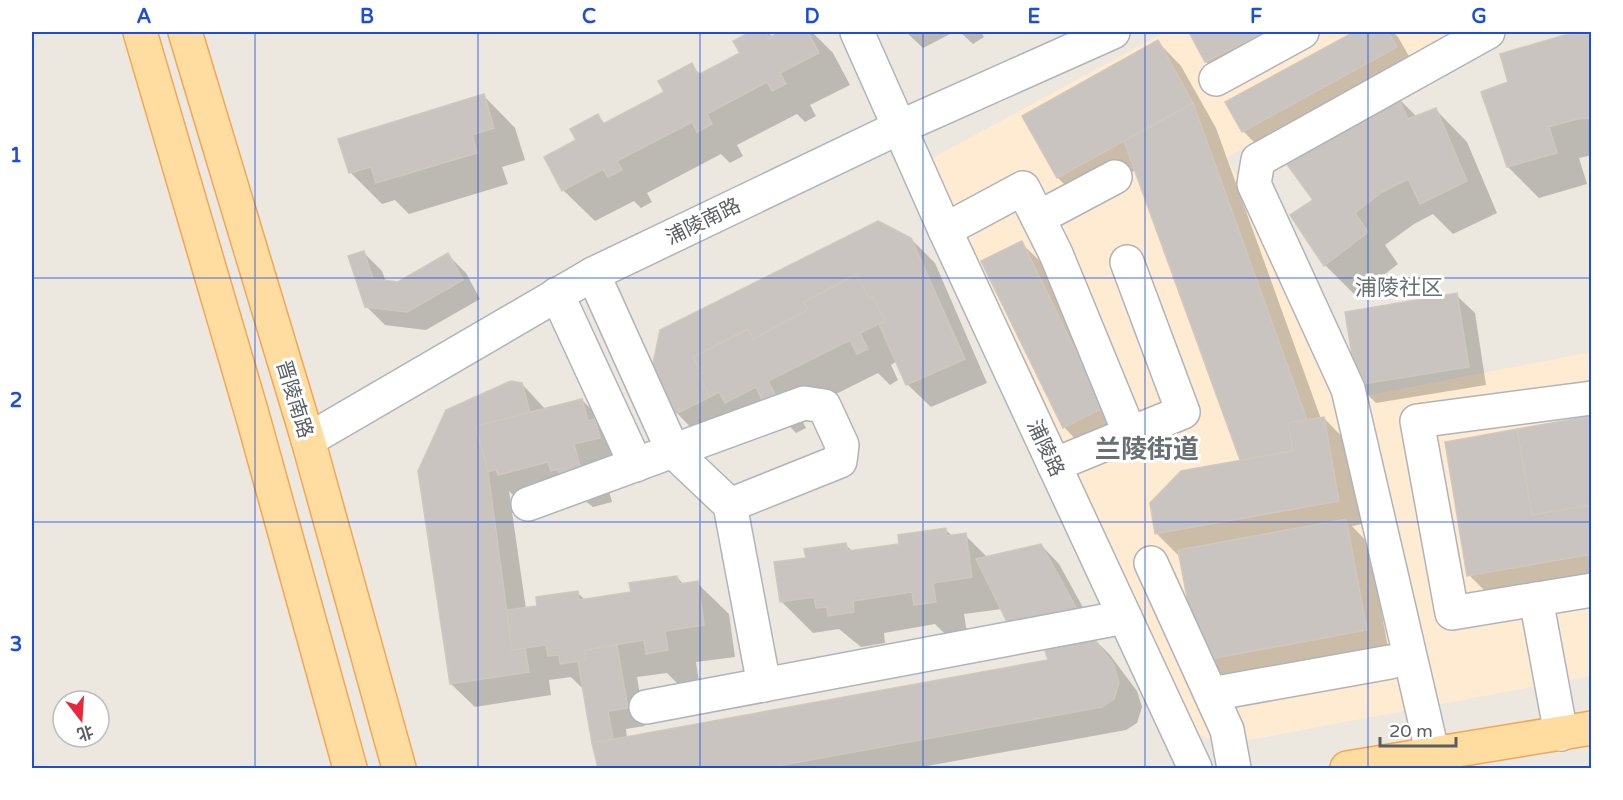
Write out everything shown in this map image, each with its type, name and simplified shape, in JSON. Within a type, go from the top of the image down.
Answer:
[{"type":"main road","points":[[140,32],[252,414],[350,768]]},
{"type":"main road","name":"晋陵南路","points":[[185,32],[308,440],[399,768]]},
{"type":"main road","points":[[388,729],[415,768]]},
{"type":"main road","points":[[1347,768],[1576,731]]},
{"type":"main road","points":[[341,734],[343,768]]},
{"type":"street","name":"浦陵路","points":[[857,32],[945,230],[1195,768]]},
{"type":"street","name":"浦陵南路","points":[[308,440],[593,274],[900,127],[1113,32]]},
{"type":"street","points":[[1216,78],[1302,32]]},
{"type":"street","points":[[1433,755],[1348,388],[1254,184],[1258,160],[1488,32]]},
{"type":"street","points":[[1038,218],[1115,177]]},
{"type":"street","points":[[945,230],[1023,188],[1056,254],[1130,434]]},
{"type":"street","points":[[1054,465],[1184,412],[1127,262]]},
{"type":"street","points":[[593,274],[673,451],[729,505],[764,685]]},
{"type":"street","points":[[556,294],[636,465]]},
{"type":"street","points":[[1592,398],[1417,421],[1452,613],[1592,590]]},
{"type":"street","points":[[528,504],[804,403],[824,406],[842,445],[840,461],[729,505]]},
{"type":"street","points":[[1151,563],[1227,730],[1234,768]]},
{"type":"street","points":[[1536,598],[1576,731]]},
{"type":"street","points":[[646,707],[1125,617]]},
{"type":"street","points":[[1211,694],[1390,662]]},
{"type":"shaded area","points":[[1165,32],[1454,32],[1227,157],[1343,400],[1591,352],[1591,676],[1222,745],[1199,734],[925,162]]},
{"type":"building","points":[[750,32],[766,32],[769,38],[780,32],[808,32],[819,53],[780,73],[786,84],[772,91],[767,82],[707,114],[712,124],[697,132],[692,122],[617,161],[622,170],[608,177],[603,169],[562,191],[544,157],[576,140],[570,129],[598,114],[603,124],[664,92],[658,81],[692,63],[698,75],[740,53],[733,41]]},
{"type":"building","points":[[1189,32],[1265,32],[1205,62]]},
{"type":"building","points":[[1354,32],[1388,32],[1397,47],[1242,132],[1225,102]]},
{"type":"building","points":[[1592,34],[1592,118],[1577,119],[1549,127],[1557,153],[1507,167],[1481,92],[1508,82],[1500,54],[1565,35]]},
{"type":"building","points":[[1158,40],[1193,103],[1057,178],[1022,116]]},
{"type":"building","points":[[1396,93],[1408,119],[1436,108],[1467,181],[1420,204],[1408,179],[1382,192],[1355,213],[1368,232],[1324,266],[1290,215],[1313,200],[1286,163]]},
{"type":"building","points":[[484,94],[494,128],[472,135],[477,153],[376,183],[371,167],[349,173],[338,139]]},
{"type":"building","points":[[1193,103],[1307,420],[1288,423],[1293,451],[1240,460],[1124,141]]},
{"type":"building","points":[[878,221],[911,238],[965,359],[906,385],[879,324],[885,321],[872,296],[869,299],[857,274],[804,302],[808,310],[753,339],[748,329],[693,357],[702,373],[698,374],[710,397],[676,414],[652,369],[660,330]]},
{"type":"building","points":[[1022,241],[1103,408],[1063,428],[981,261]]},
{"type":"building","points":[[364,251],[373,279],[398,282],[448,253],[463,280],[407,312],[365,307],[348,256]]},
{"type":"building","points":[[857,274],[869,299],[872,296],[885,321],[860,333],[868,349],[857,354],[850,340],[768,381],[776,396],[763,402],[756,387],[725,403],[719,392],[710,397],[698,374],[702,373],[693,357],[748,329],[753,339],[808,310],[804,302]]},
{"type":"building","points":[[1457,293],[1469,367],[1357,385],[1345,312]]},
{"type":"building","points":[[511,381],[522,383],[530,412],[476,426],[488,472],[512,650],[525,648],[529,672],[450,684],[418,471],[446,410]]},
{"type":"building","points":[[582,399],[588,421],[595,419],[600,438],[574,444],[581,470],[560,476],[558,469],[551,471],[548,462],[498,475],[496,469],[488,472],[476,426]]},
{"type":"building","points":[[1592,416],[1592,505],[1532,515],[1517,429]]},
{"type":"building","points":[[1324,417],[1339,501],[1155,534],[1150,503],[1181,471],[1293,451],[1288,423]]},
{"type":"building","points":[[1517,429],[1532,515],[1592,505],[1592,554],[1467,576],[1445,442]]},
{"type":"building","points":[[1346,519],[1367,630],[1199,661],[1178,550]]},
{"type":"building","points":[[946,528],[947,536],[966,533],[972,577],[933,583],[936,602],[914,605],[912,592],[853,601],[854,612],[828,616],[827,607],[816,608],[814,597],[780,602],[774,562],[806,558],[804,549],[846,543],[848,551],[899,544],[898,535]]},
{"type":"building","points":[[1041,544],[1079,613],[1011,630],[976,559]]},
{"type":"building","points":[[677,576],[679,584],[698,581],[704,625],[665,631],[668,650],[646,654],[644,640],[585,650],[586,660],[560,664],[559,655],[548,656],[546,645],[512,650],[506,610],[537,606],[536,597],[578,591],[579,600],[631,592],[629,583]]},
{"type":"building","points":[[1087,630],[1114,665],[1119,683],[1114,699],[1102,707],[766,768],[598,768],[592,743],[1048,660],[1042,641]]},
{"type":"building","points":[[617,645],[628,708],[608,711],[613,739],[592,743],[578,662],[586,660],[585,650]]},
{"type":"district","name":"浦陵社区","points":[[1399,287]]},
{"type":"district","name":"兰陵街道","points":[[1147,449]]}]
